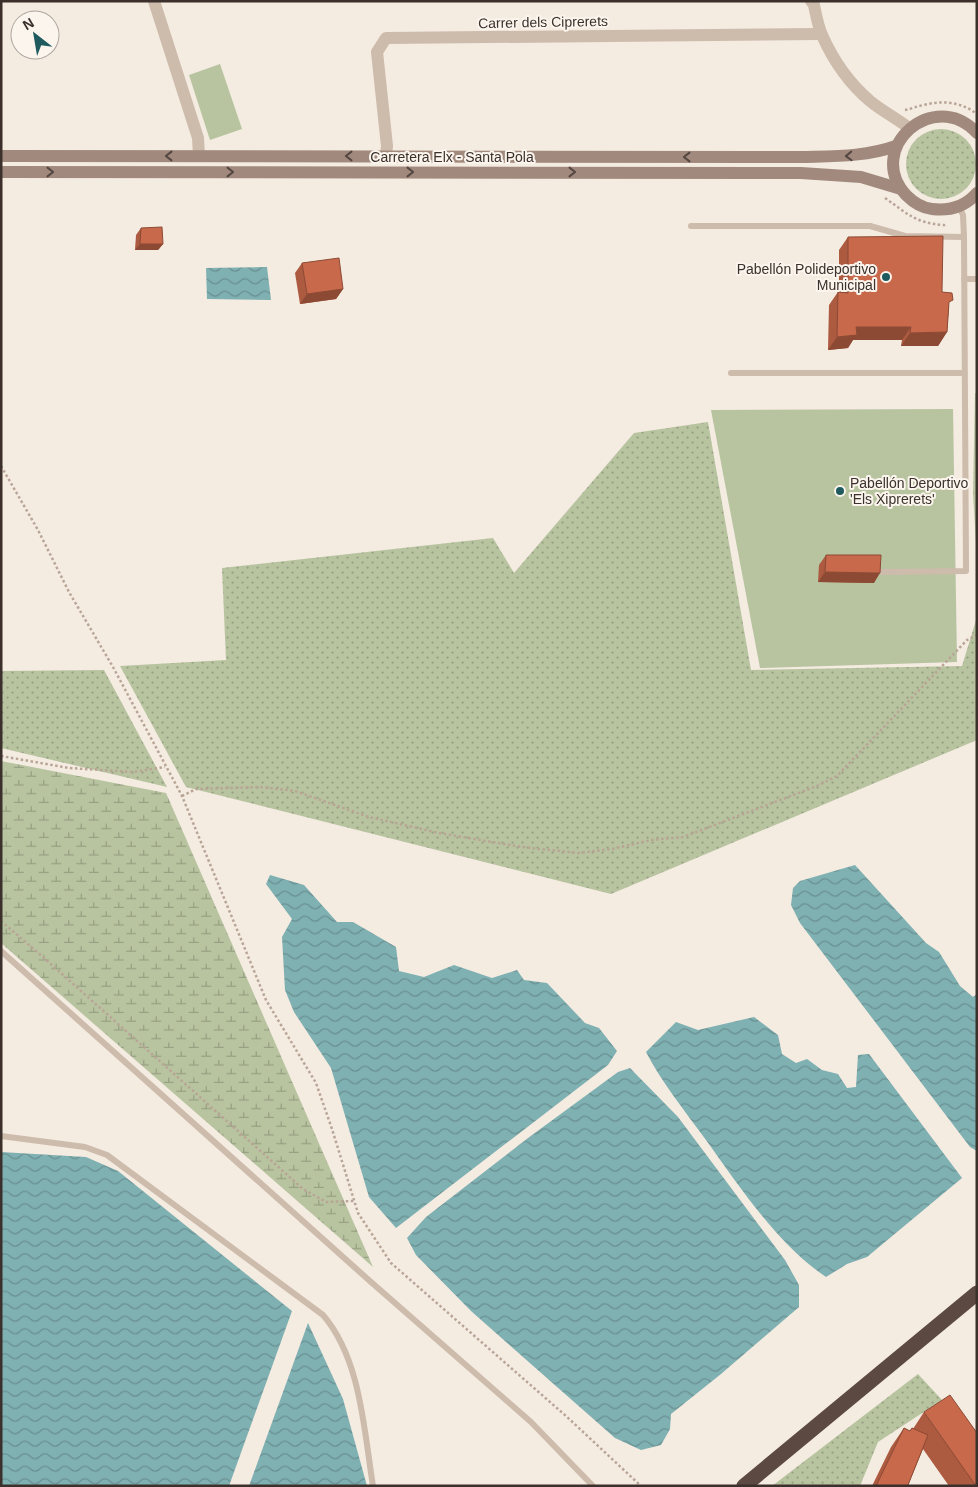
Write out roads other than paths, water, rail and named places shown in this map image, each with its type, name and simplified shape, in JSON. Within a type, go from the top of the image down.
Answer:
[{"type":"highway","points":[[744,1486],[977,1293]]},
{"type":"main road","points":[[977,133],[959,119],[946,116],[926,119],[909,128],[896,146],[894,160],[895,175],[901,189],[912,201],[926,208],[943,210],[959,207],[972,199],[977,193]]},
{"type":"main road","name":"Carretera Elx - Santa Pola","points":[[1,156],[801,157],[860,156],[896,146]]},
{"type":"main road","name":"Carretera Elx - Santa Pola","points":[[1,172],[801,173],[862,177],[901,189]]},
{"type":"street","points":[[154,1],[198,138],[199,156]]},
{"type":"street","points":[[811,1],[814,5],[821,34],[841,69],[855,87],[872,102],[909,128]]},
{"type":"street","name":"Carrer dels Ciprerets","points":[[386,156],[387,146],[377,52],[386,38],[821,34]]},
{"type":"lane","points":[[882,572],[966,571],[964,237],[963,215],[959,207]]},
{"type":"lane","points":[[691,226],[870,226],[905,236],[964,237]]},
{"type":"lane","points":[[964,279],[977,279]]},
{"type":"lane","points":[[731,373],[964,373]]},
{"type":"lane","points":[[1,951],[364,1276],[531,1422],[593,1486]]},
{"type":"lane","points":[[1,1136],[85,1147],[107,1155],[323,1315],[337,1334],[349,1361],[357,1393],[373,1486]]},
{"type":"water","points":[[267,267],[271,300],[207,299],[206,268]]},
{"type":"water","points":[[855,865],[926,943],[939,952],[960,986],[973,997],[977,994],[977,1151],[970,1147],[800,923],[791,905],[793,888],[800,881]]},
{"type":"water","points":[[270,875],[304,885],[337,922],[353,922],[396,947],[399,971],[424,977],[454,965],[492,978],[517,970],[524,980],[547,983],[585,1023],[599,1028],[617,1051],[608,1065],[396,1228],[369,1197],[331,1068],[294,1012],[285,990],[282,937],[292,919],[266,884]]},
{"type":"water","points":[[754,1017],[778,1035],[782,1054],[796,1063],[807,1059],[822,1070],[838,1074],[847,1088],[856,1087],[858,1055],[869,1054],[962,1178],[867,1257],[847,1264],[826,1277],[791,1248],[760,1214],[674,1097],[646,1052],[676,1022],[698,1030]]},
{"type":"water","points":[[630,1068],[678,1117],[785,1260],[799,1285],[799,1307],[671,1414],[670,1429],[661,1445],[641,1450],[615,1438],[471,1311],[416,1255],[407,1238],[426,1217],[528,1138],[618,1072]]},
{"type":"water","points":[[1,1152],[86,1157],[118,1171],[292,1311],[229,1486],[1,1486]]},
{"type":"water","points":[[308,1323],[343,1399],[367,1486],[249,1486]]},
{"type":"place","name":"Pabellón Polideportivo Municipal","points":[[886,277]]},
{"type":"place","name":"Pabellón Deportivo 'Els Xiprerets'","points":[[840,491]]}]
